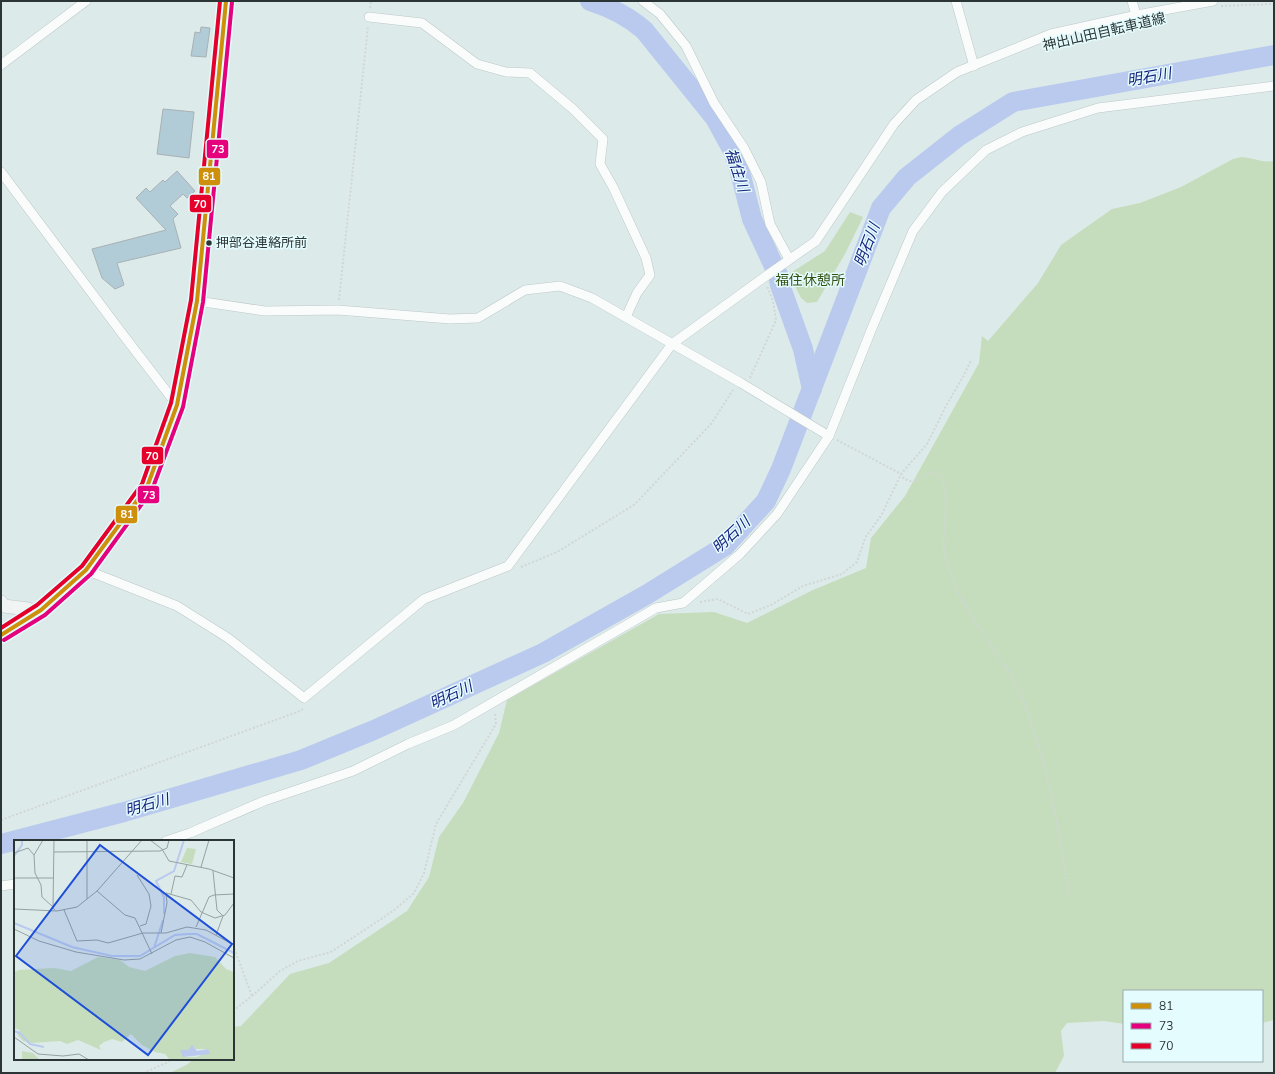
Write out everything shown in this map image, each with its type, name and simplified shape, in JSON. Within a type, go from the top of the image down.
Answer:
[{"type":"main road","points":[[1,635],[86,570],[148,487],[177,405],[197,301],[226,1]]},
{"type":"main road","points":[[2,604],[35,610]]},
{"type":"street","points":[[1,65],[86,1]]},
{"type":"street","points":[[643,1],[660,14],[686,46],[714,103],[744,148],[761,182],[770,224],[789,259]]},
{"type":"street","points":[[956,1],[974,66]]},
{"type":"street","points":[[1132,1],[1136,15]]},
{"type":"street","points":[[86,570],[177,606],[228,638],[304,698],[424,599],[508,566],[672,344],[816,241],[894,124],[916,100],[957,72],[1051,34],[1136,15],[1216,4]]},
{"type":"street","points":[[369,17],[422,23],[477,64],[506,72],[530,72],[573,109],[603,139],[600,164],[613,187],[646,258],[650,275],[637,294],[626,317]]},
{"type":"street","points":[[169,840],[190,833],[264,801],[353,771],[408,744],[454,725],[656,608],[683,603],[740,554],[777,514],[829,436],[913,231],[942,192],[986,150],[1022,132],[1098,108],[1274,86]]},
{"type":"street","points":[[1,172],[177,405]]},
{"type":"street","points":[[197,301],[265,311],[338,310],[450,319],[478,318],[525,290],[560,286],[592,298],[742,383],[829,436]]},
{"type":"street","points":[[1,886],[14,884]]},
{"type":"path","points":[[1216,4],[1274,4]]},
{"type":"path","points":[[338,310],[369,17]]},
{"type":"path","points":[[683,603],[718,599],[748,614],[771,605],[803,586],[842,574],[857,562],[865,538],[882,514],[901,474],[927,444],[946,406],[964,375],[970,360]]},
{"type":"path","points":[[829,436],[901,474],[904,480],[913,482],[934,471],[943,479],[946,501],[943,542],[945,558],[952,580],[960,596],[1001,661],[1011,674],[1026,709],[1046,771],[1069,894]]},
{"type":"path","points":[[234,1010],[280,971],[298,961],[331,952],[393,911],[414,893],[424,873],[436,824],[496,724],[495,702]]},
{"type":"path","points":[[234,948],[252,996]]},
{"type":"path","points":[[143,1073],[166,1064],[171,1060]]},
{"type":"green space","points":[[1242,157],[1262,161],[1274,161],[1274,1020],[1263,1023],[1263,990],[1123,990],[1123,1024],[1104,1021],[1067,1023],[1061,1031],[1064,1056],[1055,1073],[170,1073],[188,1064],[192,1060],[234,1060],[234,1027],[241,1026],[290,974],[329,963],[407,911],[429,877],[439,837],[463,803],[499,733],[507,700],[659,614],[714,612],[747,623],[813,590],[866,568],[871,538],[905,496],[979,363],[982,336],[988,341],[1038,283],[1061,245],[1112,209],[1140,203],[1181,187],[1233,159]]},
{"type":"green space","name":"福住休憩所","points":[[850,212],[863,217],[846,252],[817,302],[807,303],[801,298],[789,274],[825,251]]},
{"type":"building","points":[[201,27],[210,28],[206,57],[191,56],[195,32],[200,33]]},
{"type":"building","points":[[163,109],[194,112],[189,158],[157,154]]},
{"type":"building","points":[[177,171],[195,191],[187,198],[183,194],[170,206],[178,214],[173,219],[181,248],[117,263],[124,285],[115,289],[102,278],[92,249],[166,230],[136,198],[146,188],[150,192],[163,180],[165,182]]},
{"type":"waterway","name":"福住川","points":[[590,1],[618,13],[644,30],[715,118],[733,151],[739,168],[752,219],[778,275],[780,285],[803,349],[812,389]]},
{"type":"waterway","name":"明石川","points":[[16,840],[124,812],[301,760],[374,730],[543,653],[646,595],[725,546],[766,501],[781,469],[881,208],[907,177],[959,136],[1013,102],[1274,55]]},
{"type":"waterway","name":"明石川","points":[[1,844],[14,841]]},
{"type":"transit line","name":"70","points":[[1,628],[37,605],[82,566],[142,484],[171,403],[191,300],[220,1]]},
{"type":"transit line","name":"81","points":[[1,635],[41,610],[86,570],[147,487],[177,405],[197,301],[226,1]]},
{"type":"transit line","name":"73","points":[[4,640],[45,615],[91,574],[152,490],[183,407],[203,302],[232,2]]},
{"type":"place","name":"押部谷連絡所前","points":[[209,243]]}]
